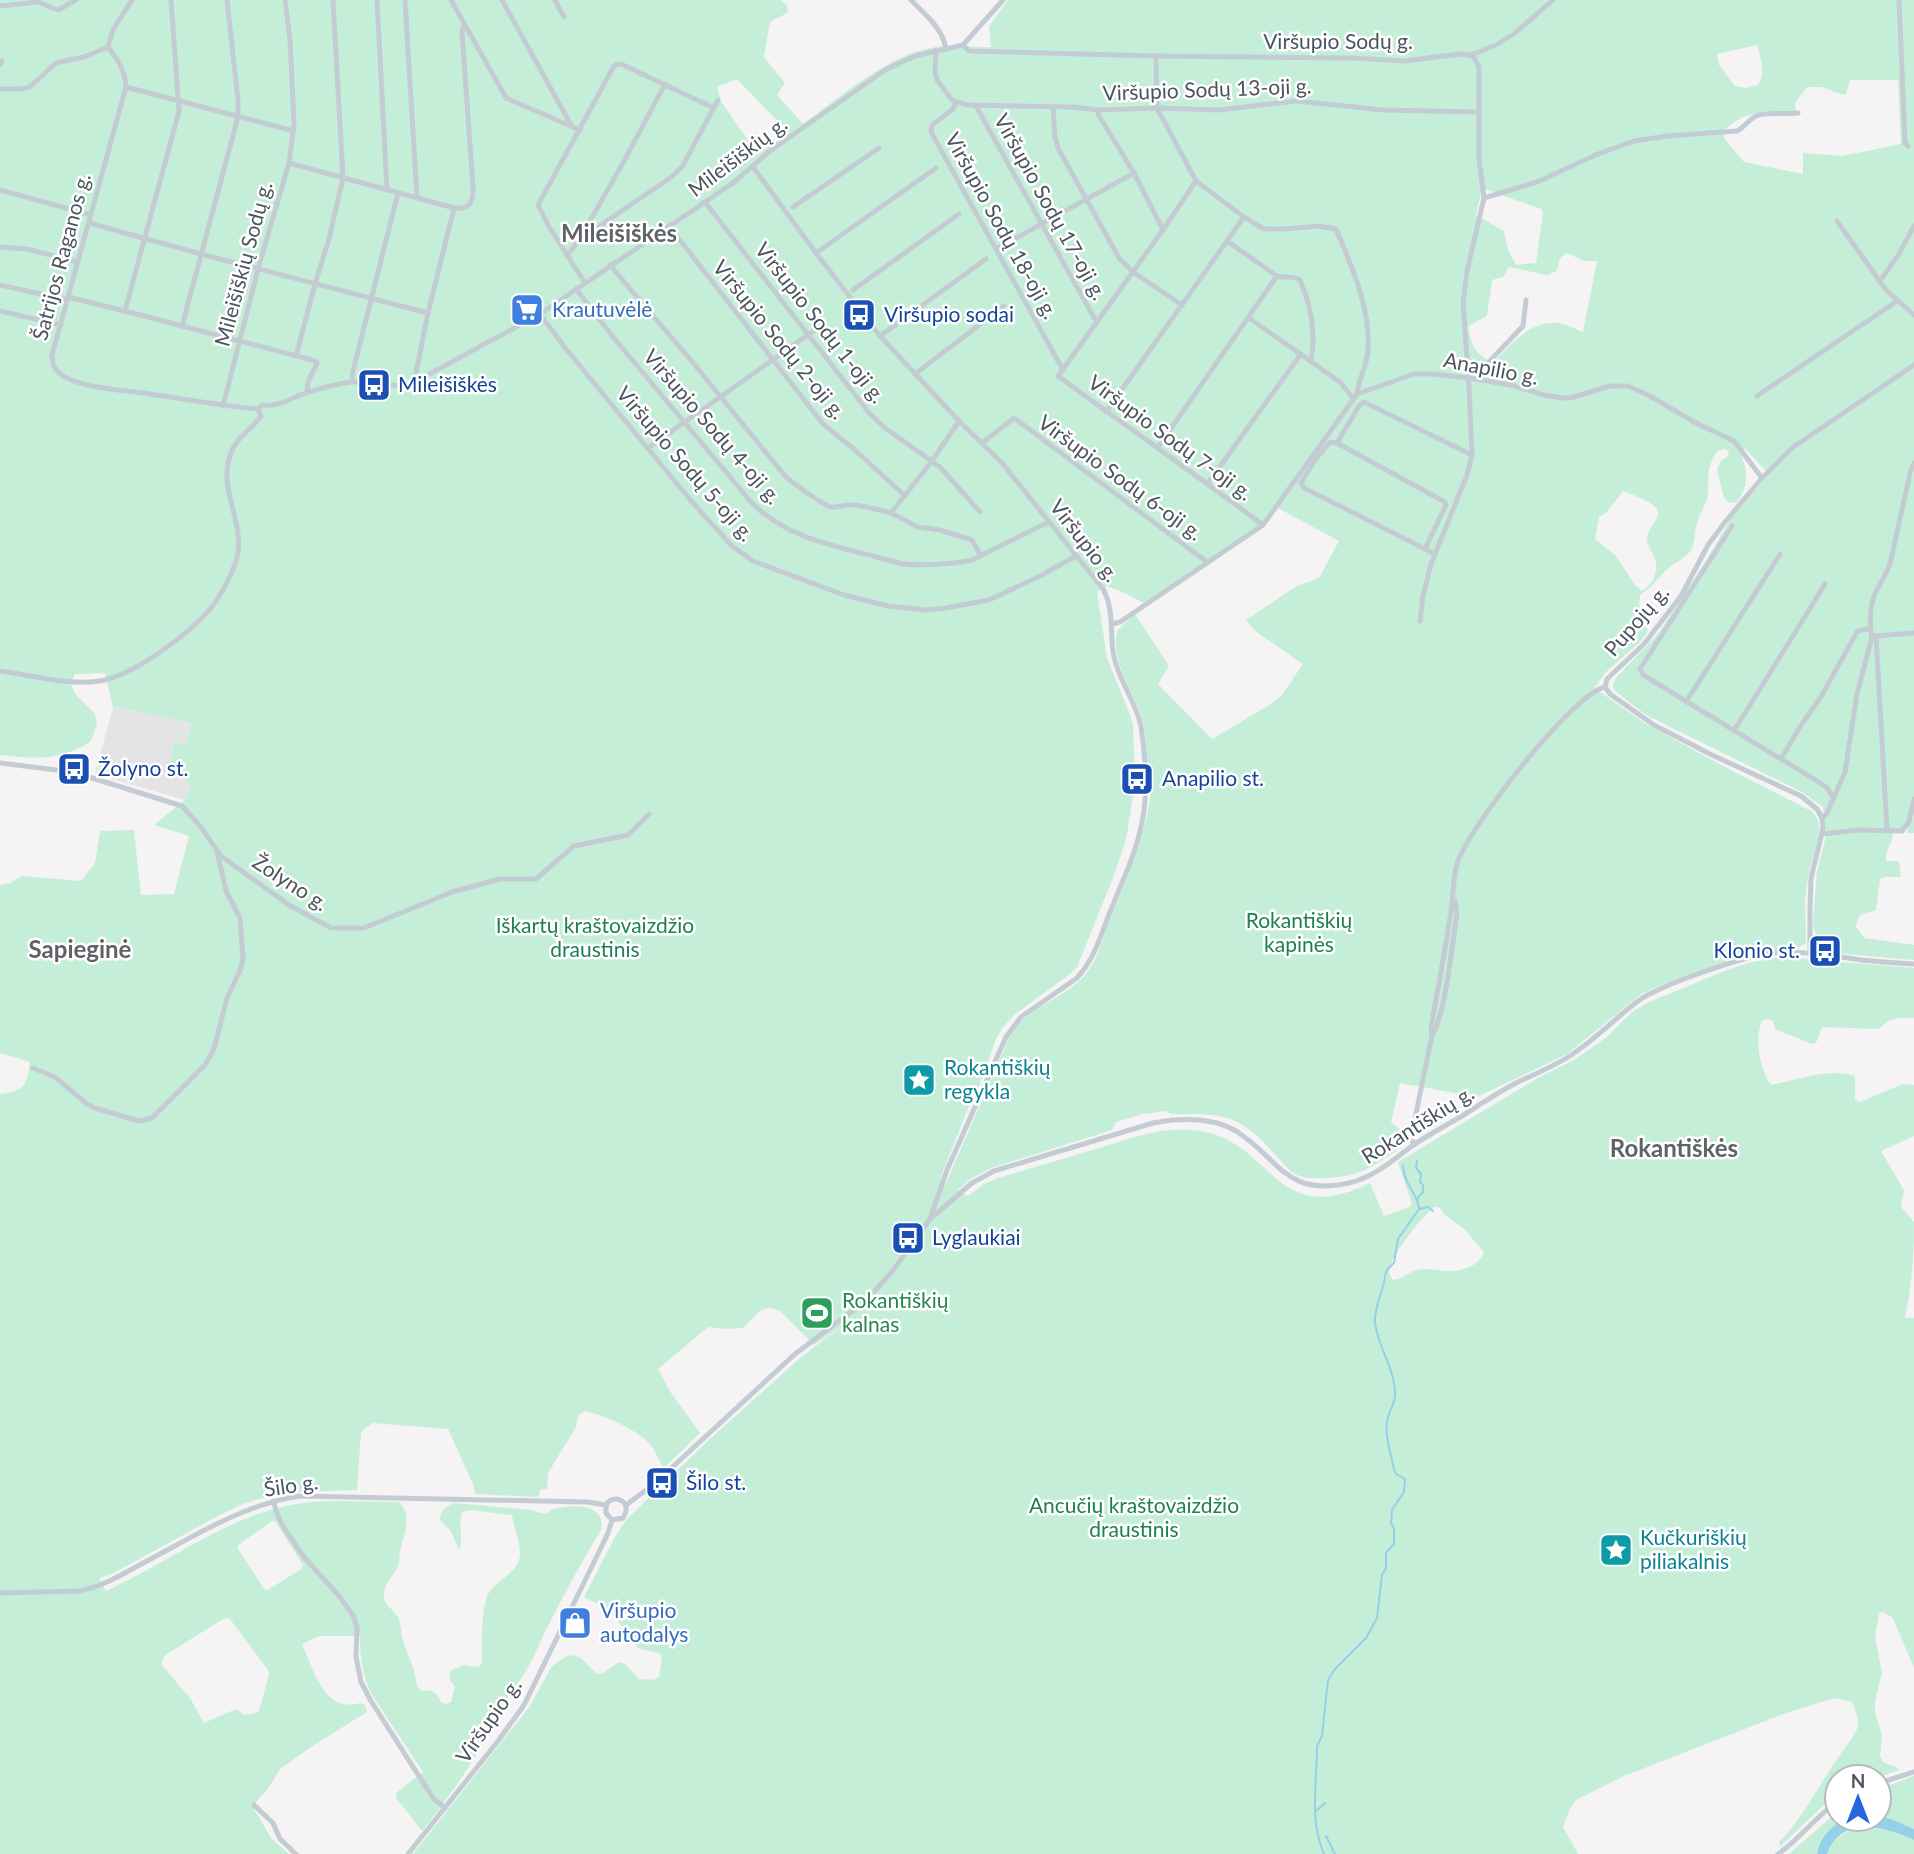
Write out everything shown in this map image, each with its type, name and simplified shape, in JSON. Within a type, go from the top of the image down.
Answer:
[{"type":"street","points":[[0,6],[38,2],[58,10],[76,0]]},
{"type":"street","points":[[108,47],[113,30],[132,0]]},
{"type":"street","points":[[125,311],[180,111],[171,0]]},
{"type":"street","points":[[182,326],[238,117],[227,0]]},
{"type":"street","points":[[285,0],[290,39],[294,131],[289,163]]},
{"type":"street","points":[[296,356],[329,239],[342,177],[333,0]]},
{"type":"street","points":[[377,0],[387,190]]},
{"type":"street","points":[[405,0],[416,197]]},
{"type":"street","points":[[451,0],[506,98],[580,130]]},
{"type":"street","points":[[502,0],[571,125]]},
{"type":"street","points":[[555,0],[564,17]]},
{"type":"street","points":[[911,0],[940,32],[946,49]]},
{"type":"street","points":[[963,45],[1003,0]]},
{"type":"street","points":[[1420,621],[1423,596],[1434,554],[1467,475],[1472,455],[1463,302],[1484,198],[1479,158],[1479,67],[1471,55],[1496,46],[1553,0]]},
{"type":"street","points":[[1899,0],[1905,143],[1908,146]]},
{"type":"street","points":[[414,383],[454,208],[468,207],[473,197],[462,32],[464,26]]},
{"type":"street","name":"Mileišiškių g.","points":[[269,411],[307,392],[352,382],[404,386],[414,383],[540,314],[705,202],[786,139],[885,70],[915,55],[963,45]]},
{"type":"street","name":"Viršupio Sodų g.","points":[[963,45],[970,51],[1404,61],[1471,55]]},
{"type":"street","points":[[108,47],[125,75],[126,87],[294,131]]},
{"type":"street","points":[[0,89],[23,89],[56,63],[84,57],[108,47]]},
{"type":"street","points":[[936,50],[935,76],[956,103]]},
{"type":"street","points":[[1112,624],[1120,622],[1262,525],[1355,396],[1368,353],[1360,291],[1336,229],[1319,226],[1264,229],[1196,181],[1157,108],[1156,56]]},
{"type":"street","points":[[585,282],[539,211],[538,205],[614,66],[617,64],[665,84],[714,108]]},
{"type":"street","points":[[567,256],[624,163],[665,84]]},
{"type":"street","name":"Šatrijos Raganos g.","points":[[126,87],[52,355],[54,368],[71,380],[116,391],[148,393],[259,412]]},
{"type":"street","points":[[579,240],[682,167],[718,100]]},
{"type":"street","name":"Viršupio Sodų 13-oji g.","points":[[956,103],[1098,110],[1218,110],[1297,101],[1383,110],[1478,112]]},
{"type":"street","name":"Viršupio Sodų 18-oji g.","points":[[956,103],[952,110],[932,125],[932,132],[1063,370]]},
{"type":"street","name":"Viršupio Sodų 17-oji g.","points":[[976,106],[1097,323]]},
{"type":"street","points":[[1053,108],[1058,148],[1119,257],[1126,267],[1182,305]]},
{"type":"street","points":[[1098,110],[1163,230]]},
{"type":"street","points":[[1484,198],[1537,182],[1634,141],[1737,131],[1762,114],[1797,113]]},
{"type":"street","points":[[793,207],[879,148]]},
{"type":"street","name":"Mileišiškių Sodų g.","points":[[223,406],[258,269],[289,163],[454,208]]},
{"type":"street","name":"Viršupio g.","points":[[753,167],[880,337],[1002,463],[1105,593],[1110,605],[1112,646],[1116,664],[1139,718],[1144,804],[1142,822],[1135,850],[1095,950],[1083,972],[1021,1017],[1006,1037],[947,1170],[930,1219]]},
{"type":"street","points":[[816,253],[936,168]]},
{"type":"street","points":[[996,249],[1134,173]]},
{"type":"street","points":[[1063,370],[1196,181]]},
{"type":"street","points":[[0,190],[91,215]]},
{"type":"street","points":[[352,382],[398,193]]},
{"type":"street","name":"Viršupio Sodų 1-oji g.","points":[[705,202],[870,414],[885,428],[940,467],[980,512]]},
{"type":"street","points":[[853,290],[959,214]]},
{"type":"street","points":[[1106,412],[1244,217]]},
{"type":"street","points":[[1837,221],[1886,290],[1914,315]]},
{"type":"street","points":[[89,223],[428,313]]},
{"type":"street","name":"Viršupio Sodų 2-oji g.","points":[[668,226],[823,424],[904,495]]},
{"type":"street","points":[[1881,281],[1914,226]]},
{"type":"street","points":[[1227,241],[1276,276],[1298,278],[1305,291],[1313,333],[1311,361]]},
{"type":"street","points":[[0,247],[27,250],[78,262]]},
{"type":"street","points":[[880,337],[986,259]]},
{"type":"street","points":[[610,265],[794,484],[832,507],[855,505],[891,513],[918,527],[940,530],[972,540],[981,556]]},
{"type":"street","points":[[1158,447],[1276,276]]},
{"type":"street","points":[[0,285],[125,311],[316,361],[307,392]]},
{"type":"street","name":"Viršupio Sodų 4-oji g.","points":[[576,289],[758,510],[793,532],[826,544],[906,564],[961,562],[981,556],[1049,522]]},
{"type":"street","points":[[1468,374],[1486,365],[1523,326],[1526,300]]},
{"type":"street","points":[[1757,396],[1897,301]]},
{"type":"street","points":[[915,374],[1004,306]]},
{"type":"street","points":[[0,311],[61,325]]},
{"type":"street","name":"Viršupio Sodų 5-oji g.","points":[[540,314],[566,349],[725,539],[753,561],[822,588],[888,606],[925,610],[989,600],[1076,556]]},
{"type":"street","points":[[1248,318],[1311,361],[1355,396]]},
{"type":"street","points":[[648,448],[822,325]]},
{"type":"street","points":[[1208,483],[1301,355]]},
{"type":"street","name":"Pupojų g.","points":[[1822,818],[1811,803],[1801,796],[1654,725],[1610,694],[1605,687],[1607,679],[1644,644],[1681,596],[1708,545],[1762,478],[1792,447],[1914,365]]},
{"type":"street","name":"Viršupio Sodų 7-oji g.","points":[[1063,370],[1058,376],[1262,525]]},
{"type":"street","name":"Anapilio g.","points":[[1355,396],[1414,374],[1468,374],[1563,398],[1609,386],[1628,386],[1734,441],[1762,478]]},
{"type":"street","points":[[1337,443],[1364,402],[1472,455]]},
{"type":"street","points":[[0,671],[57,680],[103,681],[128,671],[160,652],[198,621],[216,601],[238,554],[238,531],[228,487],[228,464],[235,444],[256,424],[259,412],[264,404],[269,411],[265,416],[259,412]]},
{"type":"street","name":"Viršupio Sodų 6-oji g.","points":[[982,443],[1014,418],[1208,562]]},
{"type":"street","points":[[891,513],[959,421]]},
{"type":"street","points":[[1334,426],[1344,434]]},
{"type":"street","points":[[1425,549],[1445,502],[1337,443],[1330,442],[1301,483],[1304,488],[1434,554]]},
{"type":"street","points":[[1887,830],[1874,636],[1870,629],[1873,600],[1890,564],[1910,469],[1914,463]]},
{"type":"street","points":[[1732,526],[1640,668],[1643,675],[1826,787],[1833,797]]},
{"type":"street","points":[[1686,702],[1780,554]]},
{"type":"street","points":[[1734,731],[1825,584]]},
{"type":"street","points":[[1781,759],[1822,695],[1857,632],[1870,629]]},
{"type":"street","points":[[1874,636],[1914,633]]},
{"type":"street","points":[[1810,953],[1811,878],[1822,834],[1822,818],[1827,813],[1848,763],[1857,694],[1874,636]]},
{"type":"street","points":[[1414,1145],[1411,1138],[1432,1035],[1431,1027],[1457,864],[1484,814],[1549,734],[1595,690],[1605,687]]},
{"type":"street","name":"Žolyno g.","points":[[0,763],[73,772],[182,806],[217,851],[289,905],[331,928],[363,928],[452,892],[500,880],[536,879],[574,846],[628,835],[649,814]]},
{"type":"street","points":[[1822,834],[1858,830],[1899,831],[1906,828],[1909,822],[1914,799]]},
{"type":"street","points":[[33,1068],[55,1077],[87,1104],[139,1121],[152,1118],[205,1065],[214,1049],[228,998],[243,958],[240,918],[226,891],[217,851]]},
{"type":"street","name":"Rokantiškių g.","points":[[914,1241],[930,1219],[972,1183],[994,1171],[1167,1121],[1194,1120],[1221,1124],[1234,1130],[1296,1181],[1321,1185],[1351,1183],[1385,1167],[1414,1145],[1513,1085],[1566,1059],[1649,995],[1681,981],[1747,959],[1771,954],[1810,953],[1914,964]]},
{"type":"street","name":"Viršupio g.","points":[[408,1854],[524,1705],[612,1520],[623,1518],[626,1505],[653,1485],[795,1354],[867,1300],[914,1241]]},
{"type":"street","name":"Šilo g.","points":[[0,1592],[90,1589],[238,1514],[273,1501],[299,1496],[588,1502],[606,1505]]},
{"type":"street","points":[[612,1520],[606,1514],[606,1505],[610,1500],[622,1500],[626,1505]]},
{"type":"street","points":[[273,1501],[284,1528],[304,1557],[353,1615],[357,1626],[355,1657],[361,1682],[433,1798],[445,1808]]},
{"type":"street","points":[[1893,1779],[1914,1772]]},
{"type":"street","points":[[254,1805],[273,1823],[280,1839],[296,1854]]},
{"type":"street","points":[[1778,1854],[1823,1812]]},
{"type":"shaded area","points":[[113,707],[191,723],[187,745],[174,743],[170,761],[190,786],[185,800],[95,774]]},
{"type":"green space","points":[[0,0],[781,0],[787,7],[787,13],[770,22],[764,57],[785,83],[777,95],[803,124],[866,78],[902,57],[943,46],[991,47],[989,26],[1008,0],[1914,0],[1914,833],[1907,833],[1908,827],[1893,833],[1886,861],[1899,861],[1901,877],[1880,879],[1876,910],[1862,914],[1856,927],[1864,938],[1914,945],[1914,960],[1834,953],[1829,951],[1816,935],[1813,924],[1817,871],[1826,836],[1823,807],[1802,792],[1646,715],[1615,691],[1613,686],[1615,679],[1658,634],[1730,520],[1769,474],[1745,449],[1739,449],[1746,470],[1746,482],[1737,502],[1729,503],[1724,498],[1717,469],[1721,461],[1728,456],[1729,452],[1725,449],[1717,451],[1711,462],[1708,496],[1697,523],[1691,550],[1640,595],[1639,604],[1648,631],[1640,642],[1607,671],[1594,688],[1645,723],[1813,812],[1820,832],[1805,898],[1806,943],[1795,948],[1738,958],[1640,995],[1567,1054],[1477,1097],[1400,1083],[1391,1122],[1405,1134],[1402,1147],[1354,1174],[1332,1178],[1301,1177],[1292,1172],[1251,1131],[1235,1121],[1220,1116],[1171,1114],[1166,1111],[1116,1122],[1112,1130],[991,1168],[969,1180],[958,1190],[968,1196],[998,1178],[1147,1134],[1187,1130],[1225,1138],[1244,1150],[1276,1179],[1293,1190],[1313,1196],[1338,1195],[1370,1183],[1384,1216],[1412,1204],[1398,1162],[1538,1078],[1574,1060],[1607,1037],[1632,1012],[1649,1002],[1727,970],[1755,961],[1783,957],[1914,968],[1914,1018],[1894,1019],[1878,1029],[1822,1027],[1816,1043],[1812,1044],[1775,1029],[1773,1021],[1767,1019],[1762,1021],[1758,1036],[1761,1063],[1771,1085],[1813,1075],[1846,1074],[1855,1076],[1855,1099],[1860,1102],[1903,1084],[1914,1085],[1914,1136],[1881,1151],[1904,1190],[1901,1207],[1914,1222],[1912,1270],[1905,1318],[1914,1318],[1914,1668],[1893,1618],[1883,1612],[1879,1613],[1875,1637],[1882,1673],[1875,1712],[1882,1735],[1880,1756],[1885,1763],[1834,1763],[1858,1726],[1852,1702],[1835,1698],[1786,1713],[1624,1776],[1576,1800],[1563,1827],[1578,1854],[413,1854],[530,1706],[552,1666],[573,1655],[581,1658],[597,1674],[619,1662],[625,1664],[639,1679],[653,1680],[659,1677],[662,1657],[659,1653],[638,1648],[605,1608],[584,1597],[626,1520],[799,1359],[843,1325],[814,1345],[780,1311],[771,1308],[762,1309],[743,1328],[708,1327],[658,1369],[671,1393],[700,1433],[664,1468],[652,1446],[644,1438],[620,1424],[586,1411],[578,1415],[576,1427],[548,1473],[547,1489],[541,1489],[538,1497],[475,1494],[448,1429],[372,1423],[361,1432],[357,1490],[292,1492],[245,1503],[112,1574],[99,1578],[106,1591],[239,1521],[286,1506],[328,1501],[399,1502],[405,1512],[406,1529],[399,1563],[385,1588],[384,1596],[399,1619],[417,1687],[422,1691],[434,1692],[441,1702],[446,1704],[451,1702],[455,1686],[450,1681],[450,1671],[464,1665],[478,1667],[482,1664],[486,1599],[494,1586],[516,1566],[520,1552],[512,1515],[470,1510],[462,1512],[459,1550],[450,1530],[440,1520],[442,1511],[454,1503],[543,1513],[569,1506],[593,1510],[599,1515],[601,1530],[529,1666],[469,1766],[422,1831],[397,1799],[396,1793],[423,1772],[372,1695],[362,1666],[360,1636],[320,1636],[302,1644],[322,1687],[337,1702],[348,1705],[360,1703],[365,1705],[367,1712],[281,1768],[256,1802],[254,1809],[271,1838],[289,1854],[0,1854],[0,1094],[23,1086],[30,1062],[0,1053],[0,885],[11,883],[22,876],[81,881],[95,863],[100,831],[134,830],[141,895],[174,894],[189,836],[154,825],[185,800],[190,786],[170,762],[174,742],[187,744],[191,723],[113,707],[105,673],[75,674],[71,684],[75,694],[95,714],[97,724],[91,741],[59,755],[0,755]],"holes":[[[1757,45],[1762,65],[1758,85],[1746,88],[1735,86],[1719,65],[1717,54]],[[737,79],[789,133],[757,154],[721,101],[717,87]],[[1850,80],[1898,80],[1901,144],[1842,156],[1803,153],[1803,174],[1744,162],[1724,138],[1724,131],[1748,115],[1796,111],[1795,103],[1807,87],[1822,87],[1846,94]],[[1482,188],[1541,209],[1543,212],[1536,263],[1516,265],[1508,250],[1504,231],[1476,215]],[[1567,253],[1584,261],[1597,261],[1583,332],[1560,324],[1547,323],[1521,335],[1492,363],[1481,356],[1473,344],[1468,326],[1487,316],[1492,280],[1503,277],[1509,267],[1547,275],[1557,271],[1560,258]],[[1623,491],[1647,501],[1657,509],[1658,516],[1647,538],[1655,559],[1656,573],[1642,591],[1616,556],[1595,539],[1599,517],[1607,512]],[[1278,508],[1339,541],[1319,578],[1295,587],[1246,620],[1255,631],[1303,664],[1282,695],[1212,739],[1158,684],[1169,666],[1135,614],[1117,631],[1119,664],[1143,722],[1147,770],[1152,775],[1147,813],[1138,849],[1092,964],[1070,989],[1023,1019],[1009,1038],[946,1183],[940,1179],[996,1039],[1014,1015],[1077,967],[1126,840],[1135,783],[1133,724],[1107,658],[1097,592],[1107,586],[1144,603],[1263,528]],[[1435,1207],[1439,1207],[1446,1216],[1464,1229],[1484,1252],[1482,1257],[1462,1269],[1422,1269],[1393,1280],[1389,1272],[1401,1246]],[[275,1521],[303,1565],[268,1590],[264,1589],[238,1545]],[[223,1619],[230,1619],[268,1670],[260,1708],[257,1713],[245,1715],[236,1709],[204,1723],[190,1698],[161,1664],[164,1656]]]},
{"type":"green space","points":[[1914,1776],[1914,1829],[1893,1820],[1893,1784]]},
{"type":"green space","points":[[1823,1781],[1823,1806],[1780,1847],[1779,1842],[1803,1813]]},
{"type":"green space","points":[[1823,1824],[1823,1833],[1832,1833],[1818,1848],[1817,1854],[1789,1854]]},
{"type":"green space","points":[[1893,1832],[1914,1840],[1914,1854],[1827,1854],[1841,1835]]},
{"type":"water","points":[[1893,1820],[1914,1829],[1914,1840],[1893,1832]]},
{"type":"water","points":[[1828,1833],[1843,1833],[1834,1841],[1827,1854],[1817,1854]]},
{"type":"waterway","points":[[1417,1161],[1416,1168],[1421,1174],[1420,1182],[1423,1185],[1423,1192],[1417,1199]]},
{"type":"waterway","points":[[1324,1854],[1319,1841],[1315,1801],[1317,1746],[1322,1736],[1328,1680],[1335,1669],[1366,1638],[1377,1618],[1386,1553],[1394,1544],[1392,1510],[1404,1492],[1405,1479],[1394,1470],[1386,1427],[1395,1396],[1395,1386],[1375,1323],[1376,1309],[1386,1274],[1394,1263],[1398,1239],[1419,1209],[1403,1165]]},
{"type":"waterway","points":[[1419,1209],[1428,1207],[1433,1211]]},
{"type":"waterway","points":[[1316,1811],[1325,1803]]},
{"type":"waterway","points":[[1326,1836],[1335,1854]]},
{"type":"place","name":"Krautuvėlė","points":[[527,310]]},
{"type":"place","name":"Viršupio sodai","points":[[859,315]]},
{"type":"place","name":"Mileišiškės","points":[[374,385]]},
{"type":"place","name":"Žolyno st.","points":[[74,769]]},
{"type":"place","name":"Anapilio st.","points":[[1137,779]]},
{"type":"place","name":"Klonio st.","points":[[1825,951]]},
{"type":"place","name":"Rokantiškių regykla","points":[[919,1080]]},
{"type":"place","name":"Lyglaukiai","points":[[908,1238]]},
{"type":"place","name":"Rokantiškių kalnas","points":[[817,1313]]},
{"type":"place","name":"Šilo st.","points":[[662,1483]]},
{"type":"place","name":"Kučkuriškių piliakalnis","points":[[1616,1550]]},
{"type":"place","name":"Viršupio autodalys","points":[[575,1623]]},
{"type":"district","name":"Mileišiškės","points":[[619,234]]},
{"type":"district","name":"Sapieginė","points":[[80,950]]},
{"type":"district","name":"Rokantiškės","points":[[1674,1149]]},
{"type":"park label","name":"Rokantiškių kapinės","points":[[1299,933]]},
{"type":"park label","name":"Iškartų kraštovaizdžio draustinis","points":[[595,938]]},
{"type":"park label","name":"Ancučių kraštovaizdžio draustinis","points":[[1134,1518]]}]
